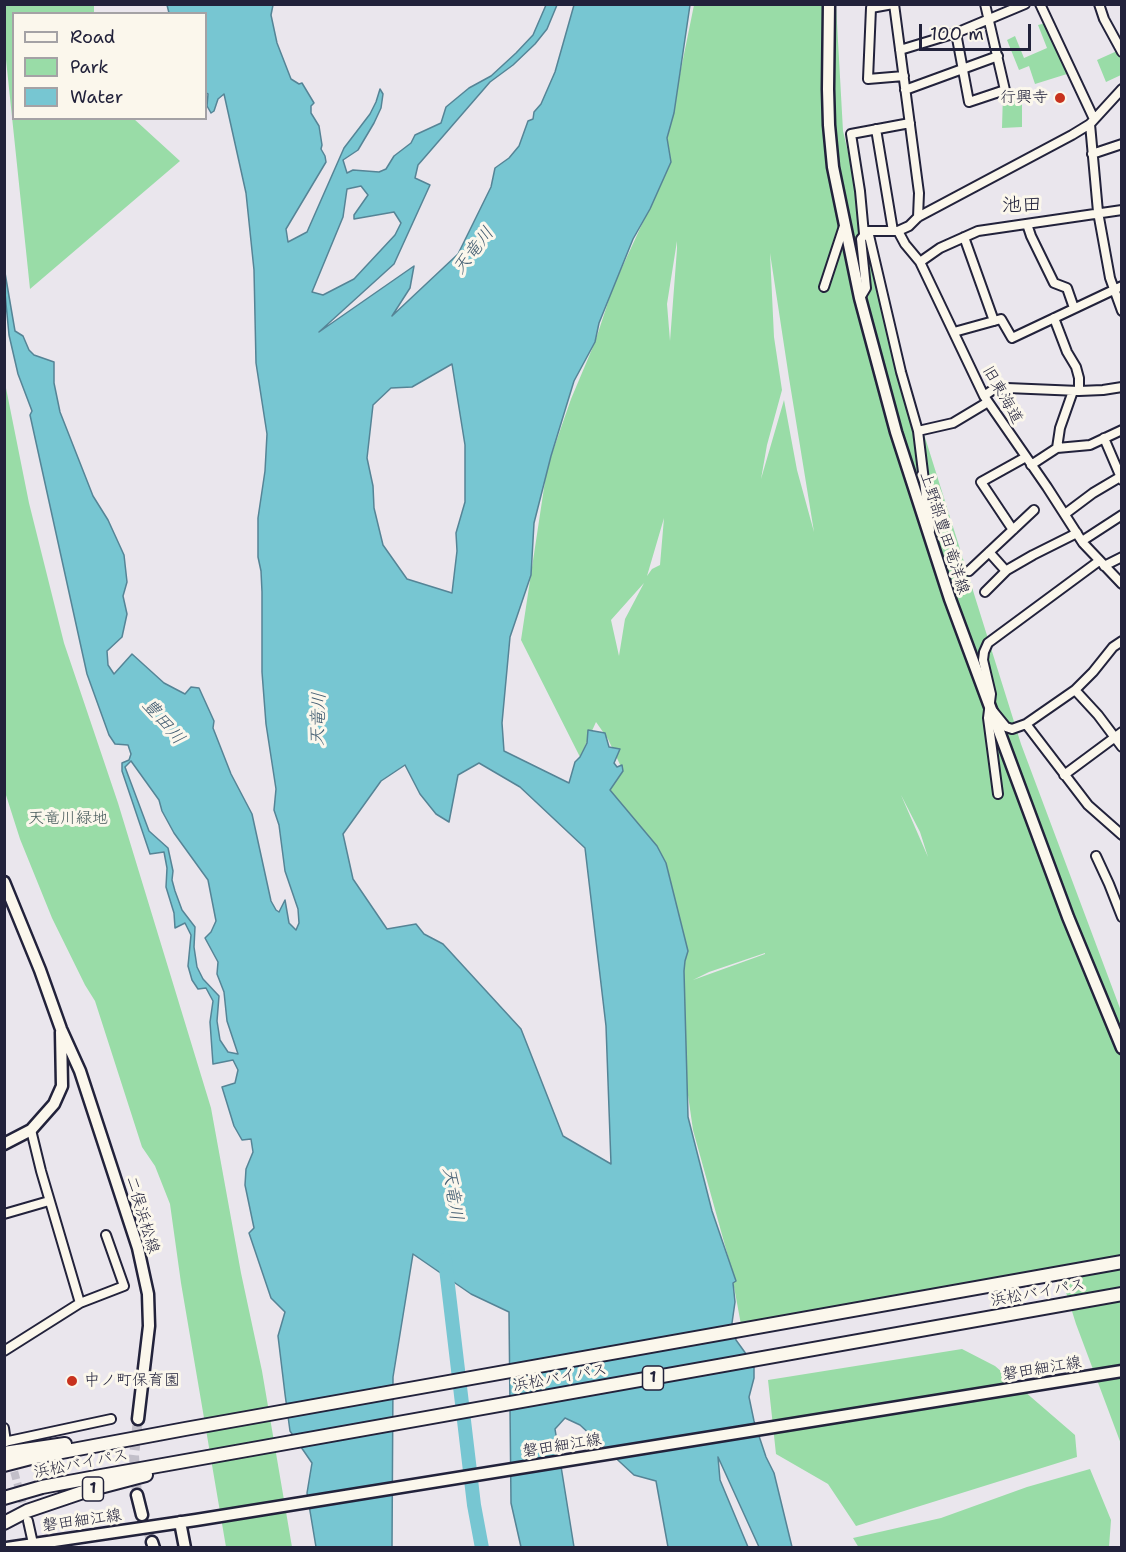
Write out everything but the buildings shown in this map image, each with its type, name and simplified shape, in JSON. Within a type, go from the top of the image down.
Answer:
[{"type":"highway","name":"浜松バイパス","points":[[4,1465],[35,1457],[186,1429],[1122,1262]]},
{"type":"highway","name":"浜松バイパス","points":[[4,1498],[42,1487],[1122,1294]]},
{"type":"highway","name":"1","points":[[5,1446],[186,1429]]},
{"type":"highway","name":"1","points":[[4,1523],[27,1511],[89,1490],[128,1481],[185,1462]]},
{"type":"main road","name":"上野部豊田竜洋線","points":[[829,4],[829,125],[835,175],[860,298],[909,478],[990,708],[1068,917],[1122,1048]]},
{"type":"main road","name":"二俣浜松線","points":[[4,882],[61,1029],[80,1071],[138,1248],[148,1294],[149,1326],[138,1419]]},
{"type":"main road","name":"二俣浜松線","points":[[4,1144],[30,1130],[54,1104],[62,1086],[61,1029]]},
{"type":"main road","name":"磐田細江線","points":[[7,1548],[46,1545],[1122,1371]]},
{"type":"main road","points":[[137,1495],[142,1515]]},
{"type":"main road","points":[[180,1522],[185,1548]]},
{"type":"street","points":[[904,76],[868,79],[871,8],[894,4],[904,76],[919,193],[918,217]]},
{"type":"street","points":[[957,33],[969,102],[1005,90],[986,4]]},
{"type":"street","points":[[900,50],[957,33],[1025,4]]},
{"type":"street","points":[[1040,4],[1092,121],[1092,154],[1098,212],[1122,311]]},
{"type":"street","points":[[1099,4],[1122,52]]},
{"type":"street","points":[[905,90],[998,56]]},
{"type":"street","points":[[866,232],[895,231],[909,226],[918,217],[1092,121],[1122,89]]},
{"type":"street","points":[[910,123],[851,134],[866,232],[918,431],[930,520],[930,541]]},
{"type":"street","points":[[876,129],[895,231]]},
{"type":"street","points":[[1092,154],[1122,144]]},
{"type":"street","points":[[920,262],[940,248],[978,231],[1122,210]]},
{"type":"street","points":[[1027,224],[1054,283],[1067,288],[1074,308]]},
{"type":"street","points":[[824,287],[844,225]]},
{"type":"street","name":"旧東海道","points":[[895,231],[920,262],[986,399],[1080,537],[1101,564],[1122,584]]},
{"type":"street","points":[[860,298],[866,288],[861,239],[866,232]]},
{"type":"street","points":[[964,237],[994,321]]},
{"type":"street","points":[[954,332],[1001,319],[1012,338],[1118,287]]},
{"type":"street","points":[[1054,318],[1079,378],[1060,429],[1057,448]]},
{"type":"street","points":[[918,431],[953,423],[986,399],[994,389],[1076,391],[1122,387]]},
{"type":"street","points":[[1031,465],[1057,448],[1090,445],[1122,430]]},
{"type":"street","points":[[1065,514],[1120,474],[1104,438]]},
{"type":"street","points":[[1013,530],[981,482],[1026,457]]},
{"type":"street","points":[[969,571],[1034,510]]},
{"type":"street","points":[[985,592],[1006,571],[1033,555],[1080,537],[1122,515]]},
{"type":"street","points":[[989,552],[1006,571]]},
{"type":"street","points":[[998,794],[988,718],[991,694],[983,660],[988,643],[1101,564],[1122,557]]},
{"type":"street","points":[[990,708],[1006,727],[1012,729],[1026,724],[1075,690],[1093,672],[1113,646],[1122,641]]},
{"type":"street","points":[[1075,690],[1118,735],[1122,747]]},
{"type":"street","points":[[1026,724],[1088,805],[1122,835]]},
{"type":"street","points":[[1064,775],[1118,735]]},
{"type":"street","points":[[1096,856],[1118,899],[1122,917]]},
{"type":"street","points":[[30,1130],[80,1304]]},
{"type":"street","points":[[4,1214],[49,1201]]},
{"type":"street","points":[[4,1351],[80,1304],[124,1286],[106,1235]]},
{"type":"street","points":[[4,1428],[5,1446],[111,1419]]},
{"type":"street","points":[[28,1521],[32,1539]]},
{"type":"green space","points":[[4,5],[94,5],[94,12],[12,12],[12,117],[5,50]]},
{"type":"green space","points":[[694,5],[836,5],[843,131],[887,316],[1021,744],[1121,1011],[1121,1444],[1076,1324],[1060,1273],[742,1330],[729,1260],[693,1130],[686,1081],[683,931],[610,790],[623,771],[608,739],[596,722],[580,757],[521,640],[547,468],[571,399],[595,342],[613,287],[667,170],[667,138]],"holes":[[[677,241],[670,341],[667,304]],[[770,253],[814,532],[797,470],[784,400],[761,479],[767,445],[782,390],[774,337]],[[664,518],[660,565],[652,569],[647,576]],[[644,583],[625,619],[619,656],[611,620]],[[901,795],[920,832],[928,857]],[[765,953],[765,954],[693,980],[709,972]]]},
{"type":"green space","points":[[1046,23],[1067,74],[1035,84],[1029,66],[1019,70],[1007,40],[1015,36],[1024,58],[1047,48],[1038,25]]},
{"type":"green space","points":[[1117,51],[1121,59],[1121,75],[1106,82],[1097,60]]},
{"type":"green space","points":[[1022,92],[1022,127],[1002,128],[1003,93]]},
{"type":"green space","points":[[12,120],[135,120],[180,161],[30,289]]},
{"type":"green space","name":"天竜川緑地","points":[[4,378],[29,503],[64,643],[118,803],[211,1108],[241,1273],[262,1371],[292,1547],[226,1547],[181,1283],[170,1204],[155,1166],[142,1147],[95,1001],[52,918],[20,839],[5,792]]},
{"type":"green space","points":[[962,1349],[995,1366],[1075,1435],[1077,1457],[856,1526],[828,1484],[776,1454],[768,1380]]},
{"type":"green space","points":[[1090,1469],[1111,1520],[1109,1547],[859,1548],[853,1538],[941,1518],[1027,1487]]},
{"type":"water","name":"豊田川","points":[[167,5],[273,5],[271,15],[277,43],[291,79],[299,84],[302,83],[314,103],[311,106],[311,113],[319,126],[321,149],[326,162],[286,229],[288,242],[307,232],[344,148],[370,114],[380,89],[383,94],[381,108],[374,123],[358,150],[343,160],[347,173],[353,170],[379,172],[386,169],[394,156],[411,143],[415,135],[441,123],[446,107],[469,88],[491,76],[516,53],[533,35],[546,5],[557,5],[547,29],[535,44],[513,65],[490,82],[418,165],[415,178],[430,185],[394,264],[319,332],[414,266],[410,288],[392,316],[458,254],[491,187],[495,168],[509,158],[519,146],[528,121],[533,119],[534,112],[541,104],[555,72],[574,5],[690,5],[674,113],[667,138],[671,162],[650,209],[633,239],[599,323],[595,342],[574,381],[551,456],[534,523],[531,575],[510,637],[502,723],[504,751],[569,783],[575,762],[587,743],[588,730],[605,733],[609,747],[620,749],[614,763],[617,767],[622,765],[623,771],[610,790],[657,846],[666,863],[688,951],[684,971],[688,1117],[712,1211],[736,1281],[733,1283],[735,1302],[732,1323],[736,1340],[754,1365],[754,1378],[749,1397],[754,1421],[774,1473],[792,1547],[759,1547],[718,1457],[720,1480],[748,1547],[668,1547],[656,1481],[634,1475],[580,1425],[565,1418],[555,1429],[574,1547],[521,1547],[511,1503],[509,1312],[471,1294],[413,1254],[393,1377],[392,1547],[316,1547],[307,1493],[312,1463],[290,1431],[285,1394],[278,1336],[285,1312],[271,1298],[249,1233],[254,1228],[245,1185],[246,1169],[253,1152],[251,1139],[242,1140],[234,1126],[222,1087],[235,1083],[238,1070],[233,1060],[213,1064],[210,1022],[213,1001],[206,988],[198,989],[192,980],[188,966],[191,935],[185,923],[175,928],[174,913],[166,887],[167,868],[164,852],[150,854],[122,771],[122,763],[129,760],[131,754],[128,745],[115,744],[109,735],[87,674],[30,415],[32,411],[18,374],[9,335],[5,293],[4,267],[15,331],[23,336],[29,350],[34,355],[54,362],[54,383],[60,412],[93,496],[108,520],[124,555],[127,582],[123,596],[127,614],[122,637],[107,651],[108,665],[114,674],[132,654],[164,683],[185,694],[191,687],[199,688],[214,721],[213,728],[231,774],[252,814],[271,901],[279,912],[285,900],[289,923],[296,930],[299,923],[298,909],[285,871],[279,825],[274,810],[276,789],[266,724],[262,672],[262,592],[258,557],[258,518],[265,471],[267,434],[256,363],[254,270],[246,193],[224,94],[218,99],[211,113],[207,106],[207,12],[169,12]],"holes":[[[361,186],[368,195],[354,215],[354,219],[394,212],[401,223],[395,235],[354,279],[323,295],[312,292],[343,217],[347,189]],[[452,364],[465,445],[465,502],[456,533],[457,551],[452,593],[407,579],[383,545],[374,508],[373,486],[367,458],[373,405],[391,388],[412,387]],[[131,761],[159,800],[162,811],[174,833],[208,880],[216,921],[205,938],[218,962],[217,974],[224,992],[227,1021],[238,1054],[228,1052],[220,1040],[217,1021],[219,996],[203,979],[197,967],[194,947],[195,927],[182,910],[175,891],[168,848],[149,831],[125,767]],[[479,763],[520,787],[585,848],[606,1026],[611,1164],[563,1136],[521,1029],[443,944],[424,934],[416,924],[387,929],[353,879],[343,834],[381,781],[405,765],[420,794],[436,814],[449,822],[458,775]]]},
{"type":"waterway","name":"天竜川","points":[[445,1260],[474,1505],[482,1548]]},
{"type":"tunnel","points":[[137,1495],[134,1456],[138,1419]]},
{"type":"tunnel","points":[[11,1460],[26,1515]]},
{"type":"tunnel","points":[[142,1515],[152,1542]]},
{"type":"place","name":"行興寺","points":[[1060,98]]},
{"type":"place","name":"中ノ町保育園","points":[[72,1381]]},
{"type":"district","name":"池田","points":[[1022,206]]}]
